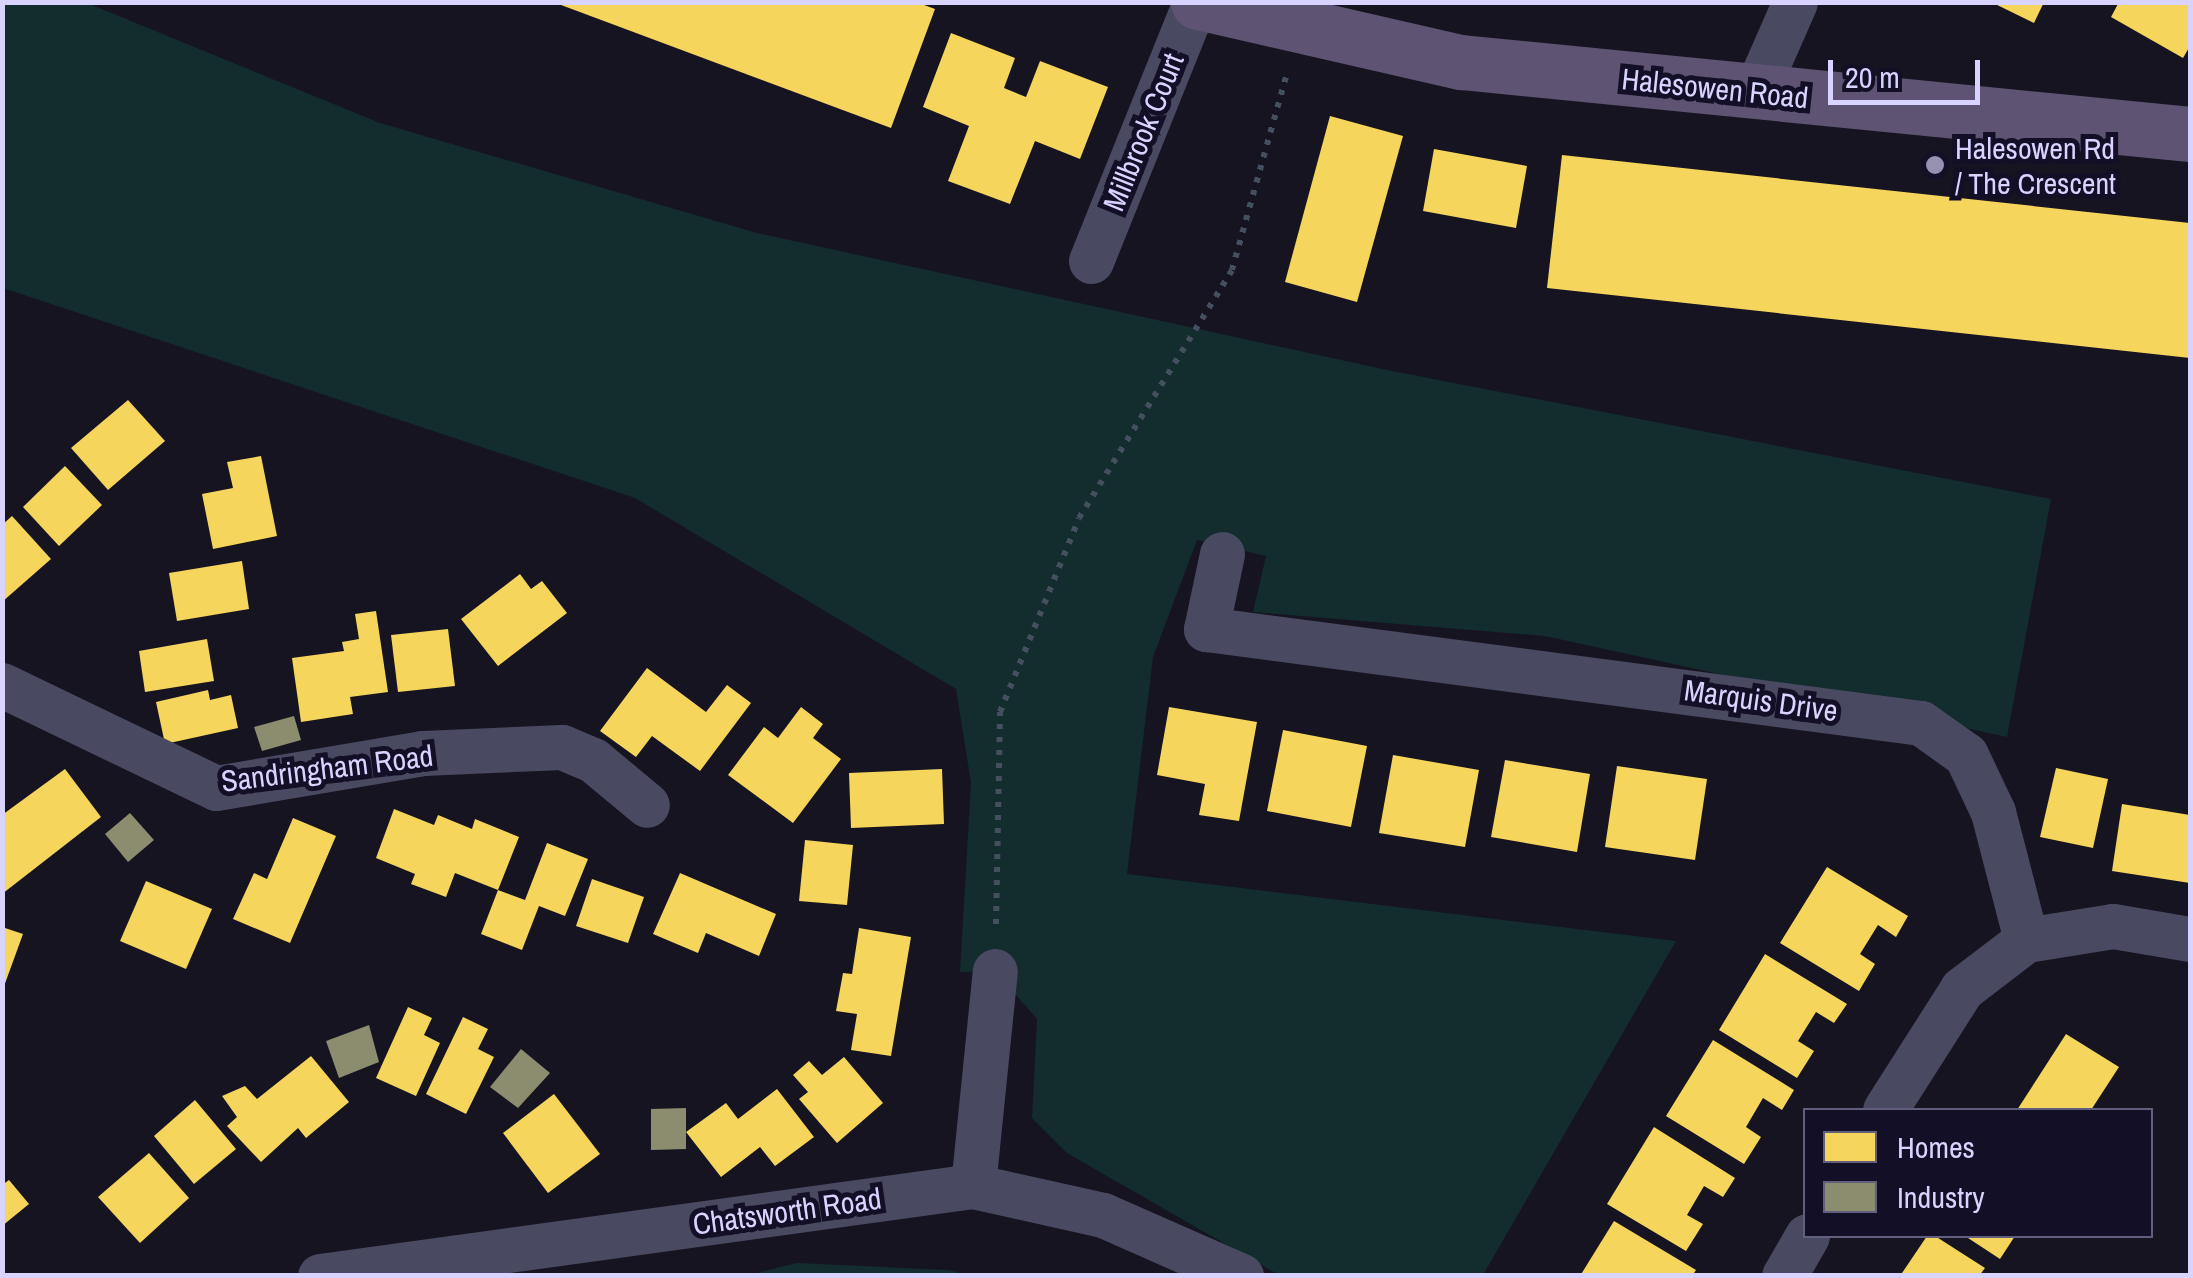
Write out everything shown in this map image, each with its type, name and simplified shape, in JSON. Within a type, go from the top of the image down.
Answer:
[{"type":"main road","name":"Halesowen Road","points":[[1197,2],[1302,29],[1461,62],[2190,134]]},
{"type":"street","name":"Millbrook Court","points":[[1091,262],[1197,2]]},
{"type":"street","points":[[1755,93],[1795,2]]},
{"type":"street","name":"Marquis Drive","points":[[1222,554],[1206,629],[1922,723],[1966,754],[1994,812],[2026,940]]},
{"type":"street","name":"Sandringham Road","points":[[4,690],[216,788],[423,753],[562,747],[593,760],[647,805]]},
{"type":"street","points":[[1886,1108],[1962,989],[2026,940],[2113,926],[2190,939]]},
{"type":"street","points":[[974,1186],[995,970]]},
{"type":"street","name":"Chatsworth Road","points":[[320,1276],[974,1186],[1103,1214],[1241,1276]]},
{"type":"street","points":[[1784,1276],[1806,1238]]},
{"type":"path","points":[[995,970],[1000,712],[1079,518],[1232,270],[1302,29]]},
{"type":"green space","points":[[3,3],[87,3],[380,123],[757,233],[1387,370],[2051,499],[2007,737],[1545,636],[1253,612],[1266,556],[1197,540],[1153,657],[1127,874],[1676,941],[1483,1275],[1279,1275],[1067,1153],[1032,1118],[1037,1019],[995,971],[960,972],[971,783],[956,689],[635,498],[3,288]]},
{"type":"green space","points":[[797,1263],[948,1270],[968,1275],[749,1275]]},
{"type":"building: Homes","points":[[553,2],[916,2],[935,9],[891,128]]},
{"type":"building: Homes","points":[[1991,2],[2044,2],[2034,23]]},
{"type":"building: Homes","points":[[2119,2],[2190,2],[2190,46],[2183,58],[2111,17]]},
{"type":"building: Homes","points":[[951,33],[1015,58],[1004,88],[1026,97],[1040,61],[1108,87],[1080,159],[1035,141],[1010,204],[948,181],[969,126],[923,107]]},
{"type":"building: Homes","points":[[1330,116],[1403,136],[1357,302],[1285,282]]},
{"type":"building: Homes","points":[[1434,149],[1527,166],[1516,228],[1423,211]]},
{"type":"building: Homes","points":[[1562,155],[2190,223],[2190,358],[1547,288]]},
{"type":"building: Homes","points":[[128,400],[165,441],[108,490],[71,448]]},
{"type":"building: Homes","points":[[261,456],[277,536],[213,549],[202,494],[233,488],[227,462]]},
{"type":"building: Homes","points":[[65,466],[102,505],[59,546],[23,507]]},
{"type":"building: Homes","points":[[12,516],[51,559],[2,602],[2,525]]},
{"type":"building: Homes","points":[[242,561],[249,609],[177,621],[169,573]]},
{"type":"building: Homes","points":[[520,574],[531,589],[542,581],[567,613],[498,666],[461,619]]},
{"type":"building: Homes","points":[[376,611],[388,692],[350,697],[353,714],[301,722],[292,658],[344,651],[342,642],[359,639],[355,614]]},
{"type":"building: Homes","points":[[448,629],[455,686],[398,692],[391,635]]},
{"type":"building: Homes","points":[[207,639],[214,681],[145,692],[139,651]]},
{"type":"building: Homes","points":[[647,668],[706,712],[727,685],[751,703],[700,771],[652,736],[636,757],[600,731]]},
{"type":"building: Homes","points":[[208,690],[210,700],[231,695],[238,728],[165,744],[156,702]]},
{"type":"building: Homes","points":[[801,707],[823,724],[813,738],[841,759],[793,823],[728,775],[764,727],[778,738]]},
{"type":"building: Homes","points":[[1169,707],[1257,722],[1239,821],[1199,815],[1205,784],[1157,775]]},
{"type":"building: Homes","points":[[1283,730],[1367,746],[1351,827],[1267,811]]},
{"type":"building: Homes","points":[[1393,755],[1479,770],[1465,847],[1379,833]]},
{"type":"building: Homes","points":[[1505,760],[1590,774],[1577,852],[1491,837]]},
{"type":"building: Homes","points":[[1617,766],[1707,779],[1695,860],[1605,847]]},
{"type":"building: Homes","points":[[2056,768],[2108,779],[2093,848],[2040,837]]},
{"type":"building: Homes","points":[[65,769],[101,817],[2,894],[2,815]]},
{"type":"building: Homes","points":[[942,769],[944,824],[851,828],[849,773]]},
{"type":"building: Homes","points":[[2122,804],[2190,815],[2190,883],[2112,871]]},
{"type":"building: Homes","points":[[394,809],[434,825],[438,815],[472,829],[475,819],[519,837],[498,890],[455,873],[446,897],[411,884],[415,874],[376,858]]},
{"type":"building: Homes","points":[[293,818],[336,836],[290,943],[233,919],[254,873],[267,879]]},
{"type":"building: Homes","points":[[805,840],[853,845],[847,905],[799,901]]},
{"type":"building: Homes","points":[[547,843],[588,859],[565,916],[539,906],[522,950],[481,934],[498,890],[525,900]]},
{"type":"building: Homes","points":[[1827,867],[1908,916],[1896,937],[1878,925],[1860,954],[1875,964],[1859,991],[1780,943]]},
{"type":"building: Homes","points":[[680,873],[776,914],[759,956],[706,933],[698,953],[653,934]]},
{"type":"building: Homes","points":[[592,879],[644,897],[628,943],[576,926]]},
{"type":"building: Homes","points":[[146,881],[212,909],[186,969],[120,941]]},
{"type":"building: Homes","points":[[2,927],[23,934],[3,989],[2,989]]},
{"type":"building: Homes","points":[[859,928],[911,937],[891,1056],[851,1050],[857,1014],[836,1011],[843,973],[852,974]]},
{"type":"building: Homes","points":[[1765,954],[1847,1004],[1834,1023],[1816,1012],[1798,1041],[1814,1051],[1797,1078],[1719,1030]]},
{"type":"building: Homes","points":[[408,1007],[432,1018],[424,1035],[440,1043],[416,1096],[376,1078]]},
{"type":"building: Homes","points":[[463,1017],[488,1029],[478,1049],[494,1057],[466,1114],[426,1094]]},
{"type":"building: Homes","points":[[2066,1034],[2119,1067],[2092,1108],[2018,1108]]},
{"type":"building: Homes","points":[[1713,1040],[1794,1090],[1782,1110],[1763,1098],[1746,1127],[1761,1137],[1744,1164],[1666,1116]]},
{"type":"building: Homes","points":[[311,1056],[349,1102],[306,1138],[298,1128],[261,1162],[227,1126],[237,1117],[222,1096],[245,1086],[257,1099]]},
{"type":"building: Homes","points":[[844,1057],[883,1103],[837,1143],[799,1099],[808,1092],[793,1075],[809,1061],[822,1075]]},
{"type":"building: Homes","points":[[777,1089],[814,1137],[775,1166],[760,1147],[721,1177],[686,1132],[726,1103],[738,1119]]},
{"type":"building: Homes","points":[[554,1094],[600,1154],[548,1193],[503,1133]]},
{"type":"building: Homes","points":[[195,1100],[236,1149],[194,1184],[154,1136]]},
{"type":"building: Homes","points":[[1654,1127],[1735,1178],[1723,1197],[1704,1186],[1687,1215],[1703,1224],[1686,1251],[1607,1204]]},
{"type":"building: Homes","points":[[149,1153],[189,1198],[140,1243],[98,1197]]},
{"type":"building: Homes","points":[[9,1180],[29,1204],[2,1226],[2,1185]]},
{"type":"building: Homes","points":[[1614,1221],[1696,1270],[1692,1276],[1580,1276]]},
{"type":"building: Homes","points":[[1926,1238],[1938,1238],[1985,1268],[1979,1276],[1900,1276]]},
{"type":"building: Homes","points":[[1968,1238],[2014,1238],[2000,1259]]},
{"type":"building: Industry","points":[[294,716],[301,740],[262,751],[254,727]]},
{"type":"building: Industry","points":[[130,813],[154,840],[128,862],[105,834]]},
{"type":"building: Industry","points":[[369,1025],[379,1062],[339,1078],[326,1041]]},
{"type":"building: Industry","points":[[521,1049],[550,1073],[518,1108],[490,1087]]},
{"type":"building: Industry","points":[[686,1108],[686,1149],[651,1150],[651,1109]]},
{"type":"place","name":"Halesowen Rd / The Crescent","points":[[1935,165]]}]
